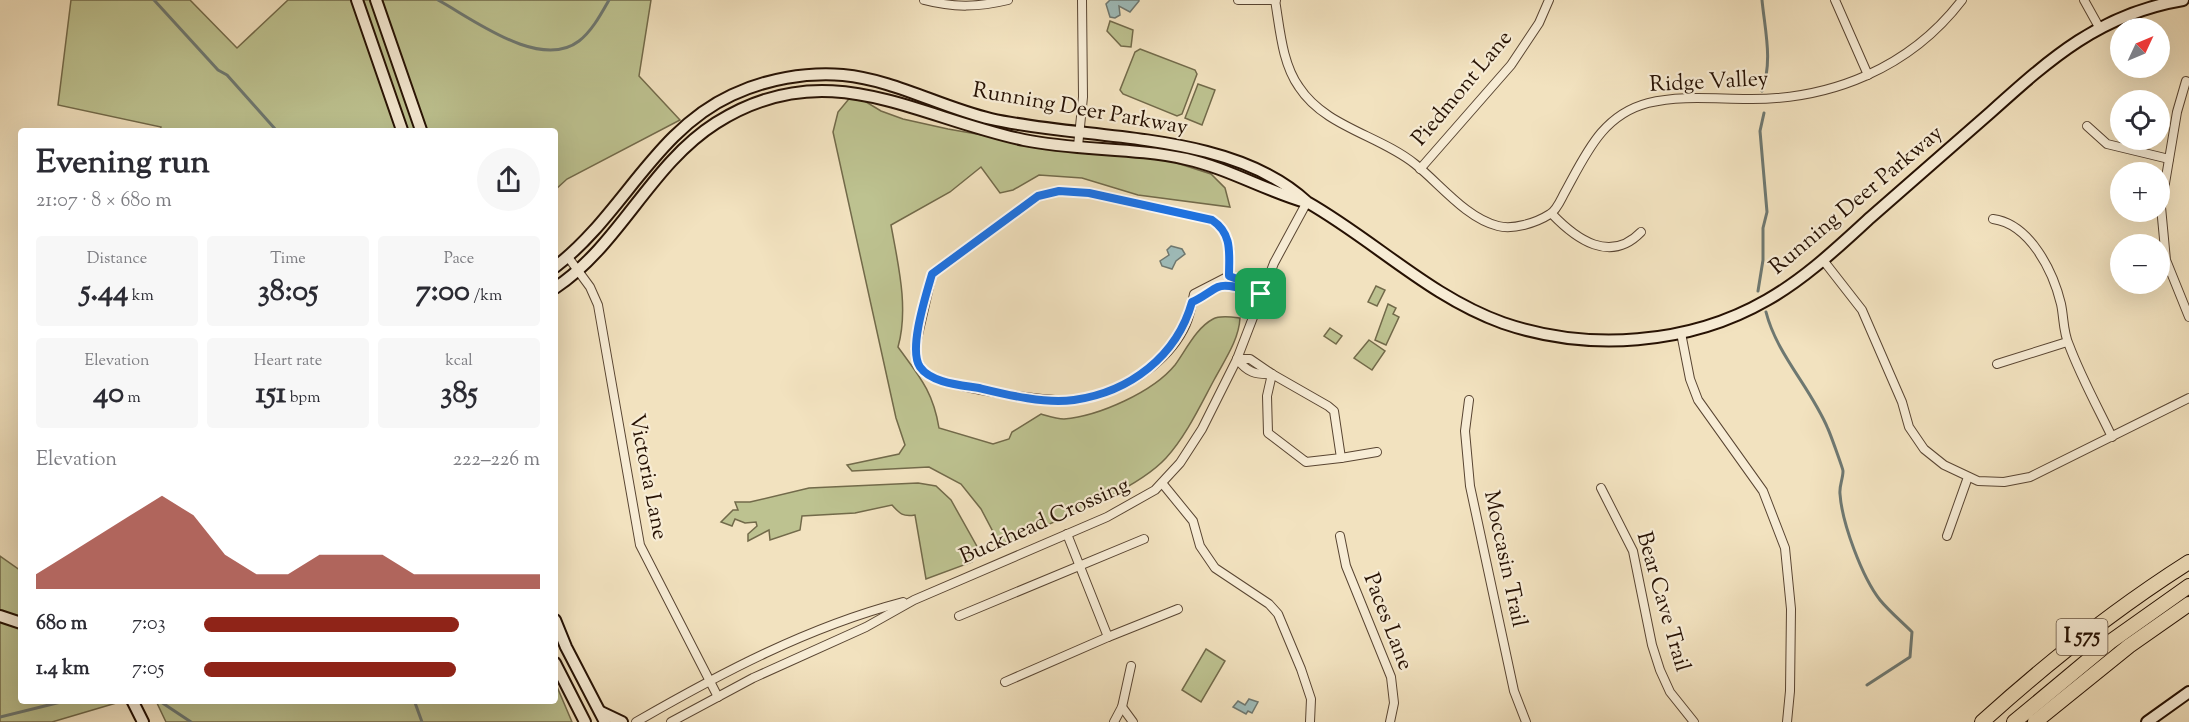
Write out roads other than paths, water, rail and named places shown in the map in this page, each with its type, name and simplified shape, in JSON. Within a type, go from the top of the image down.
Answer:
[{"type":"highway","name":"I 575","points":[[1982,722],[2083,636],[2189,561]]},
{"type":"highway","points":[[2014,722],[2110,642],[2189,586]]},
{"type":"highway","name":"I 575","points":[[2036,722],[2129,646],[2189,604]]},
{"type":"street","points":[[376,0],[421,128]]},
{"type":"street","points":[[924,0],[961,7],[981,6],[1008,0]]},
{"type":"street","points":[[1078,146],[1083,97],[1081,0]]},
{"type":"street","points":[[1238,0],[1275,0],[1290,73],[1307,97],[1327,115],[1373,138],[1420,169],[1476,216],[1500,227],[1526,225],[1552,213],[1571,233],[1607,247],[1632,241],[1641,232]]},
{"type":"street","name":"Piedmont Lane","points":[[1420,169],[1511,65],[1539,23],[1549,0]]},
{"type":"street","points":[[1834,0],[1868,75]]},
{"type":"street","name":"Ridge Valley","points":[[1552,213],[1601,130],[1610,121],[1633,109],[1651,102],[1677,99],[1746,100],[1811,95],[1868,75],[1920,44],[1962,0]]},
{"type":"street","points":[[2084,0],[2099,27]]},
{"type":"street","name":"Running Deer Parkway","points":[[558,265],[596,229],[661,148],[682,127],[719,101],[748,88],[777,80],[823,75],[857,77],[896,86],[978,115],[1179,146],[1221,157],[1294,190],[1307,202],[1446,296],[1504,323],[1553,336],[1601,340],[1633,340],[1681,333],[1759,305],[1823,260],[2045,63],[2099,27],[2128,14],[2183,0]]},
{"type":"street","points":[[359,5],[401,128]]},
{"type":"street","points":[[2187,81],[2177,112],[2161,194],[2162,234],[2170,273],[2189,317]]},
{"type":"street","name":"Running Deer Parkway","points":[[558,286],[578,271],[687,146],[728,116],[769,98],[815,90],[851,91],[889,99],[946,120],[998,134],[1187,159],[1307,202]]},
{"type":"street","points":[[2087,126],[2107,144],[2169,159]]},
{"type":"street","points":[[1229,286],[1229,276],[1230,245],[1220,226],[1212,220],[1089,193],[1059,191],[1038,196],[932,274],[915,348],[916,360],[928,375],[945,381],[1040,399],[1072,400],[1105,393],[1155,363],[1173,345],[1186,324],[1194,294],[1229,276],[1251,284],[1261,294]]},
{"type":"street","name":"Buckhead Crossing","points":[[671,722],[718,697],[866,627],[914,600],[1119,512],[1162,483],[1196,440],[1237,359],[1261,294],[1281,250],[1307,202]]},
{"type":"street","points":[[1993,219],[2006,221],[2024,233],[2048,270],[2061,304],[2067,342],[2112,437]]},
{"type":"street","name":"Victoria Lane","points":[[568,257],[590,287],[597,305],[640,544],[718,697]]},
{"type":"street","points":[[1823,260],[1862,310],[1915,439],[1934,458],[1968,477],[1991,482],[2030,477],[2189,398]]},
{"type":"street","points":[[1192,302],[1210,294],[1218,287],[1229,286],[1261,294]]},
{"type":"street","points":[[1681,333],[1690,379],[1698,400],[1763,491],[1785,548],[1791,609],[1790,691],[1787,722]]},
{"type":"street","points":[[1997,364],[2067,342]]},
{"type":"street","points":[[1237,359],[1250,359],[1272,375],[1334,411],[1341,458]]},
{"type":"street","points":[[1272,375],[1267,396],[1268,433],[1306,462],[1377,452]]},
{"type":"street","name":"Moccasin Trail","points":[[1469,400],[1466,431],[1470,486],[1514,691],[1526,722]]},
{"type":"street","points":[[1947,536],[1968,477]]},
{"type":"street","points":[[1162,483],[1193,521],[1200,546],[1215,568],[1269,604],[1278,614],[1311,699],[1310,722]]},
{"type":"street","name":"Bear Cave Trail","points":[[1601,488],[1633,551],[1660,670],[1670,692],[1694,722]]},
{"type":"street","points":[[1067,534],[1108,637]]},
{"type":"street","name":"Paces Lane","points":[[1340,536],[1346,566],[1391,677],[1394,703],[1390,722]]},
{"type":"street","points":[[959,616],[1144,539]]},
{"type":"street","name":"Buckhead Crossing","points":[[636,722],[710,681],[816,631],[859,614],[914,600]]},
{"type":"street","points":[[1005,682],[1178,609]]},
{"type":"street","points":[[0,616],[18,621]]},
{"type":"street","points":[[558,627],[603,717],[622,722]]},
{"type":"street","points":[[1114,722],[1122,707],[1131,666]]},
{"type":"street","points":[[558,669],[585,722]]},
{"type":"street","points":[[2147,722],[2189,692]]},
{"type":"street","points":[[134,704],[143,722]]},
{"type":"street","points":[[1122,707],[1133,722]]},
{"type":"water","points":[[1110,0],[1139,1],[1130,12],[1119,6],[1120,15],[1115,18],[1110,17],[1106,4]]},
{"type":"water","points":[[1171,246],[1182,249],[1185,254],[1176,261],[1172,269],[1162,266],[1160,261],[1169,255],[1167,250]]},
{"type":"water","points":[[1249,699],[1258,702],[1252,713],[1248,711],[1246,714],[1233,707],[1238,701],[1245,705]]},
{"type":"waterway","points":[[154,0],[218,70],[227,75],[274,128]]},
{"type":"waterway","points":[[438,0],[507,39],[545,50],[563,49],[579,41],[592,27],[609,0]]},
{"type":"waterway","points":[[1762,0],[1768,57],[1762,91]]},
{"type":"waterway","points":[[1758,291],[1763,260],[1763,228],[1767,212],[1760,131],[1764,113]]},
{"type":"waterway","points":[[1766,312],[1778,343],[1813,399],[1831,437],[1843,471],[1840,491],[1845,520],[1866,578],[1880,600],[1912,632],[1910,657],[1867,685]]},
{"type":"waterway","points":[[0,717],[53,704]]},
{"type":"waterway","points":[[164,704],[191,722]]},
{"type":"waterway","points":[[415,704],[422,722]]}]
